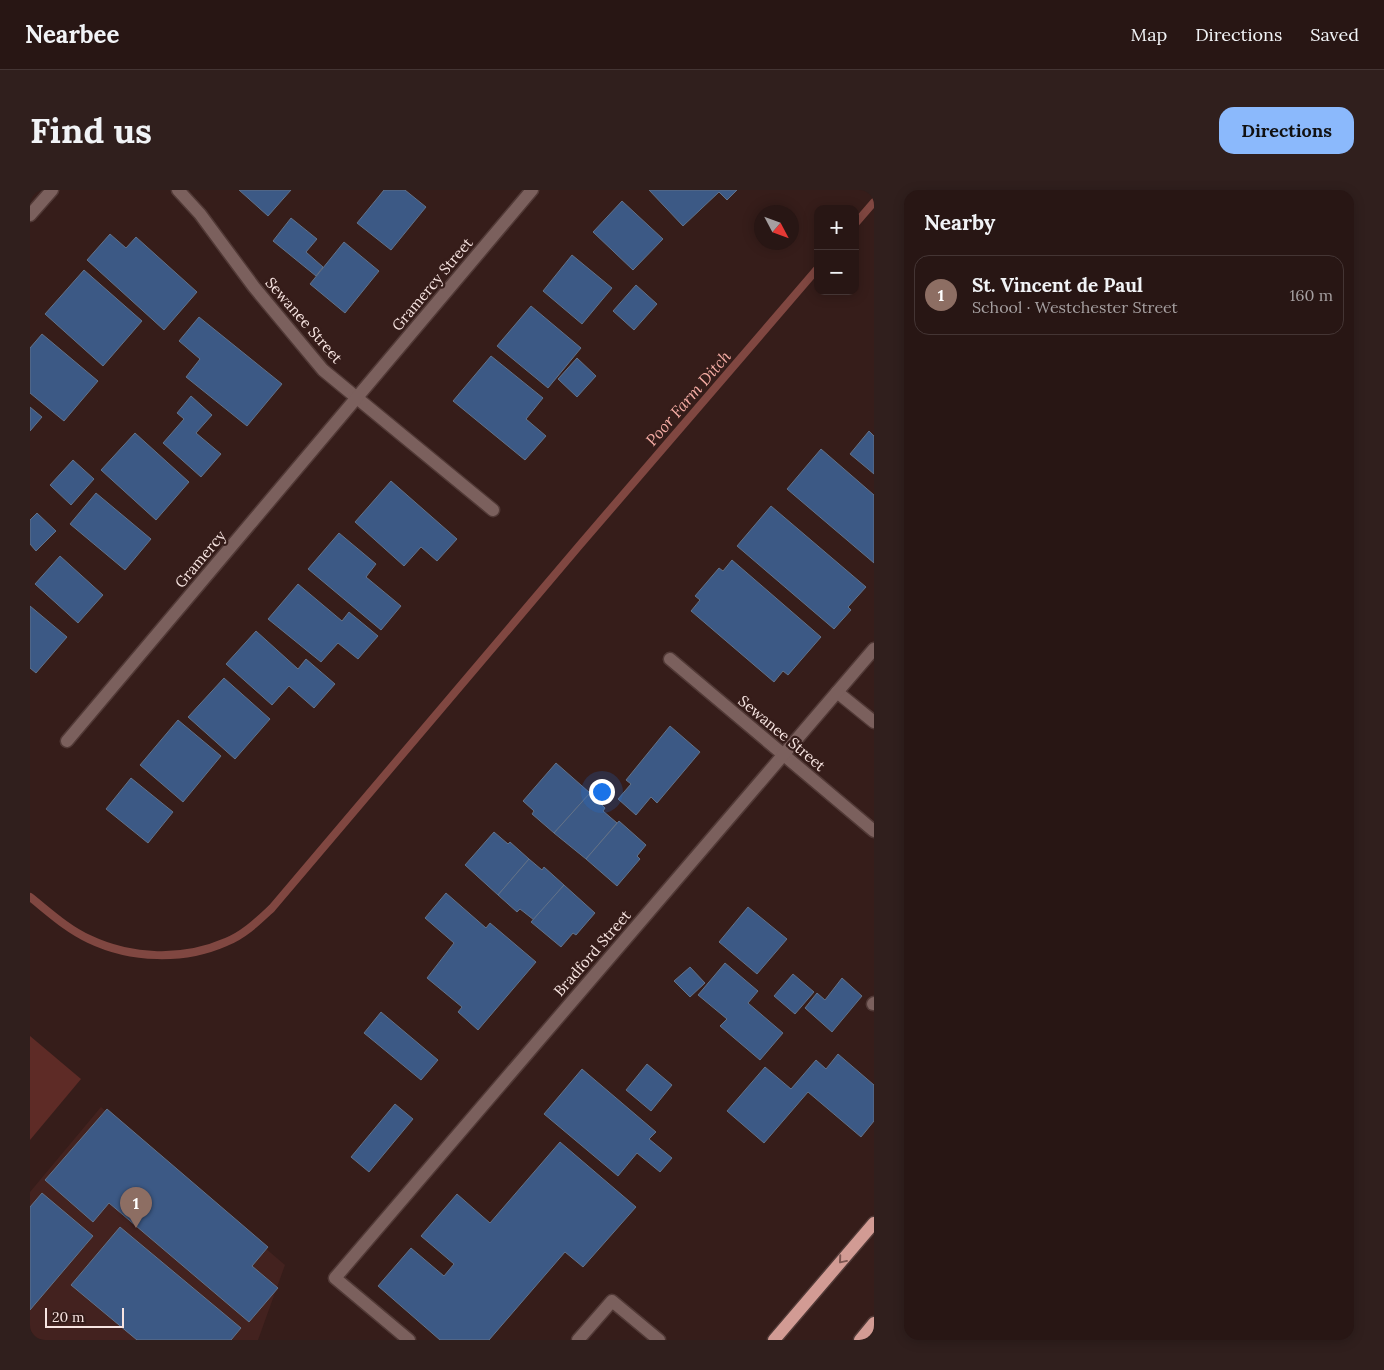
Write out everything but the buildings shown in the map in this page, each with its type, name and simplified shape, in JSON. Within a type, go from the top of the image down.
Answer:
[{"type":"main road","points":[[774,1340],[874,1223]]},
{"type":"main road","points":[[860,1340],[874,1323]]},
{"type":"street","points":[[30,215],[52,190]]},
{"type":"street","name":"Sewanee Street","points":[[178,190],[200,214],[254,287],[323,370],[493,510]]},
{"type":"street","name":"Gramercy Street","points":[[357,398],[532,190]]},
{"type":"street","name":"Gramercy","points":[[67,741],[357,398]]},
{"type":"street","name":"Bradford Street","points":[[409,1340],[335,1278],[874,649]]},
{"type":"street","name":"Sewanee Street","points":[[670,659],[874,831]]},
{"type":"street","points":[[838,692],[874,722]]},
{"type":"street","points":[[578,1340],[612,1301],[660,1340]]},
{"type":"shaded area","points":[[30,1036],[81,1079],[30,1140]]},
{"type":"shaded area","points":[[101,1107],[285,1265],[258,1340],[30,1340],[30,1192]]},
{"type":"waterway","name":"Poor Farm Ditch","points":[[859,219],[874,202]]},
{"type":"waterway","points":[[30,897],[58,920],[81,935],[105,946],[122,951],[139,954],[175,955],[209,948],[239,936],[272,908],[814,273]]},
{"type":"place","name":"St. Vincent de Paul","points":[[136,1228]]}]
